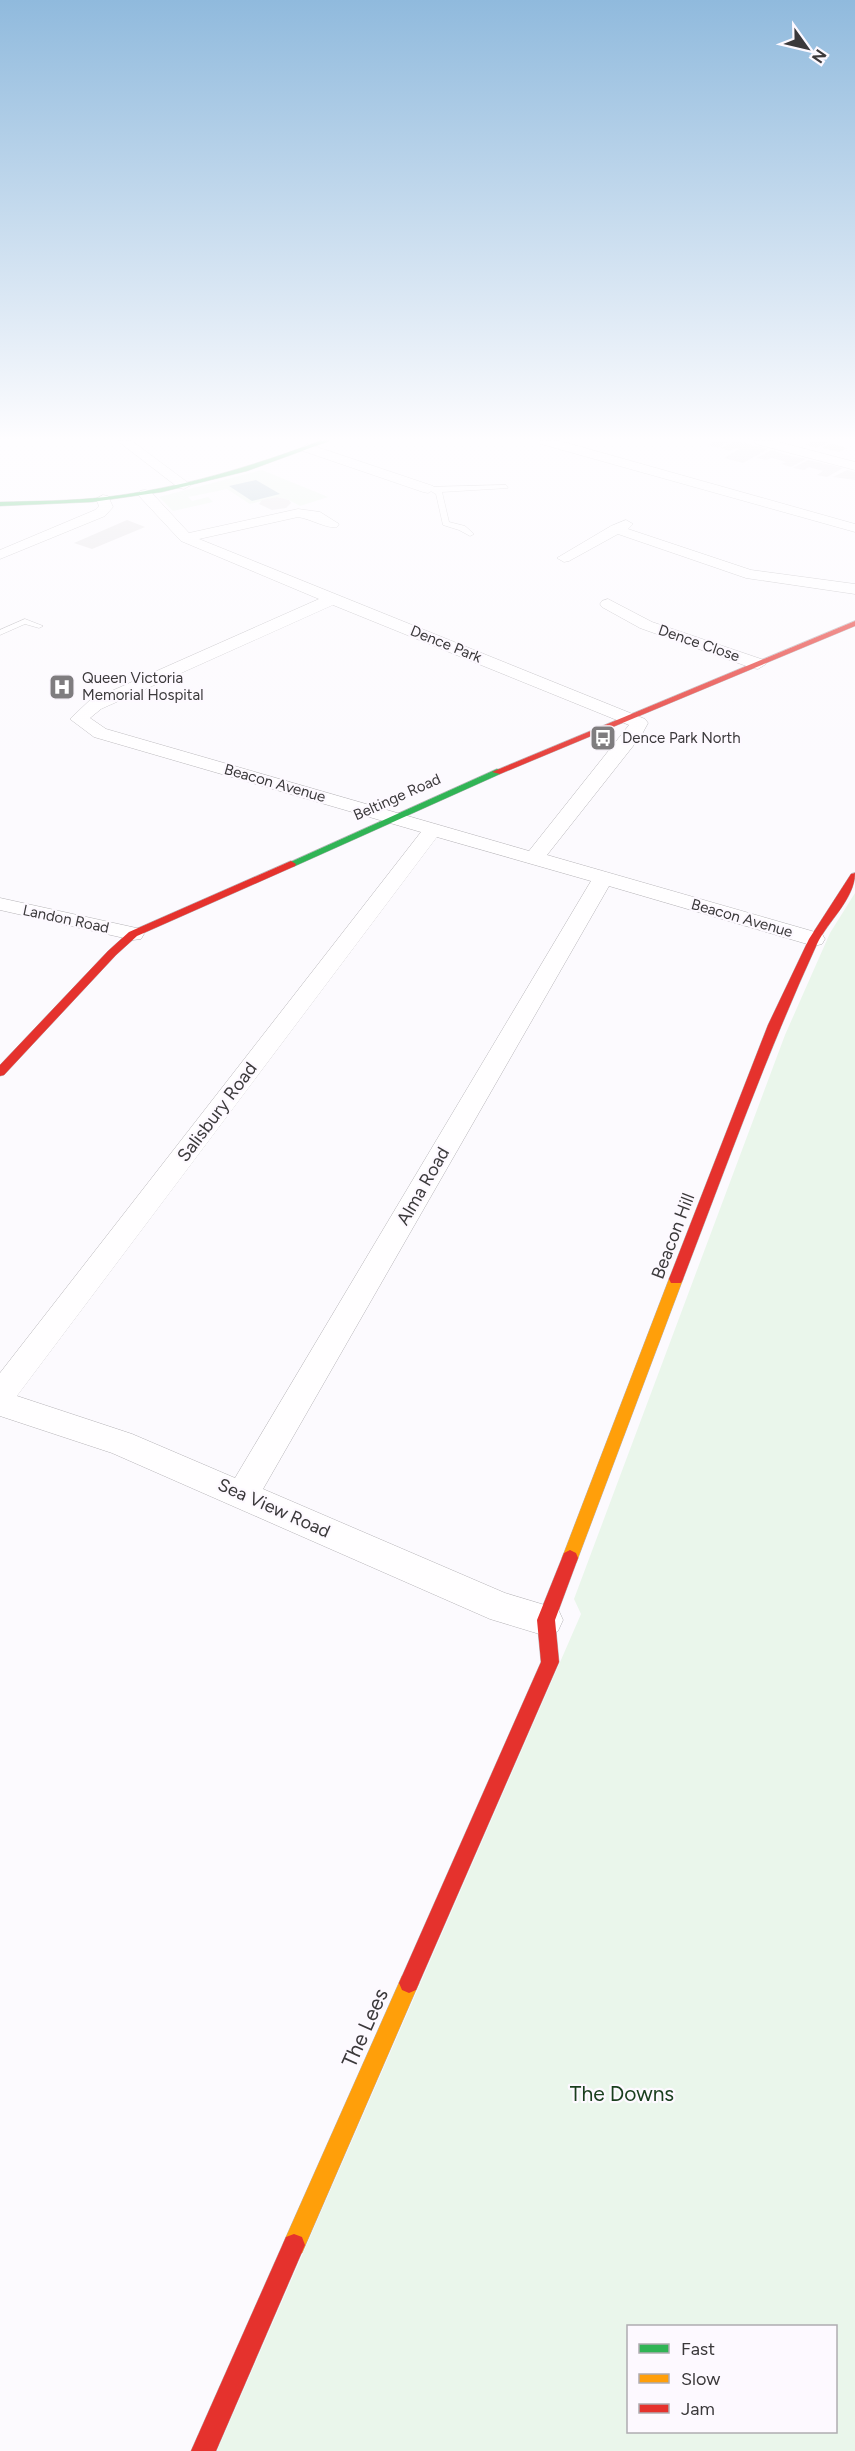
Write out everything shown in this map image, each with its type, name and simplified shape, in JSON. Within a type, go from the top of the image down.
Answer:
[{"type":"street","name":"Dence Park","points":[[224,555],[629,717]]},
{"type":"street","points":[[564,558],[569,555]]},
{"type":"street","points":[[682,555],[751,576],[855,589]]},
{"type":"street","name":"Beacon Avenue","points":[[333,599],[95,705],[79,719],[100,733],[814,939]]},
{"type":"street","name":"Dence Close","points":[[608,604],[646,625],[758,664]]},
{"type":"street","name":"Beltinge Road","points":[[0,1072],[112,952],[133,934],[393,817],[855,623]]},
{"type":"street","points":[[534,858],[635,732],[639,723],[629,717]]},
{"type":"street","name":"Salisbury Road","points":[[0,1395],[433,829]]},
{"type":"street","name":"Beacon Hill","points":[[546,1620],[774,1025],[814,939],[855,876]]},
{"type":"street","name":"Alma Road","points":[[243,1494],[603,878]]},
{"type":"street","name":"Landon Road","points":[[0,904],[133,934]]},
{"type":"street","name":"Sea View Road","points":[[0,1403],[121,1443],[502,1608],[546,1620]]},
{"type":"street","name":"The Lees","points":[[203,2451],[550,1662],[546,1620]]},
{"type":"lane","points":[[0,633],[26,621],[39,626]]},
{"type":"green space","name":"The Downs","points":[[855,893],[855,2451],[217,2451],[581,1614],[574,1599],[785,1035],[830,933]]},
{"type":"traffic: fast","points":[[291,864],[497,772]]},
{"type":"traffic: slow","points":[[570,1558],[676,1279]]},
{"type":"traffic: slow","points":[[294,2245],[409,1983]]},
{"type":"traffic: jam","points":[[497,772],[855,623]]},
{"type":"traffic: jam","points":[[0,1072],[112,953],[133,934],[291,864]]},
{"type":"traffic: jam","points":[[676,1279],[774,1025],[814,939],[855,876]]},
{"type":"traffic: jam","points":[[409,1983],[550,1662],[546,1620],[570,1558]]},
{"type":"traffic: jam","points":[[203,2451],[294,2245]]},
{"type":"place","name":"Queen Victoria Memorial Hospital","points":[[62,687]]},
{"type":"place","name":"Dence Park North","points":[[603,738]]}]
